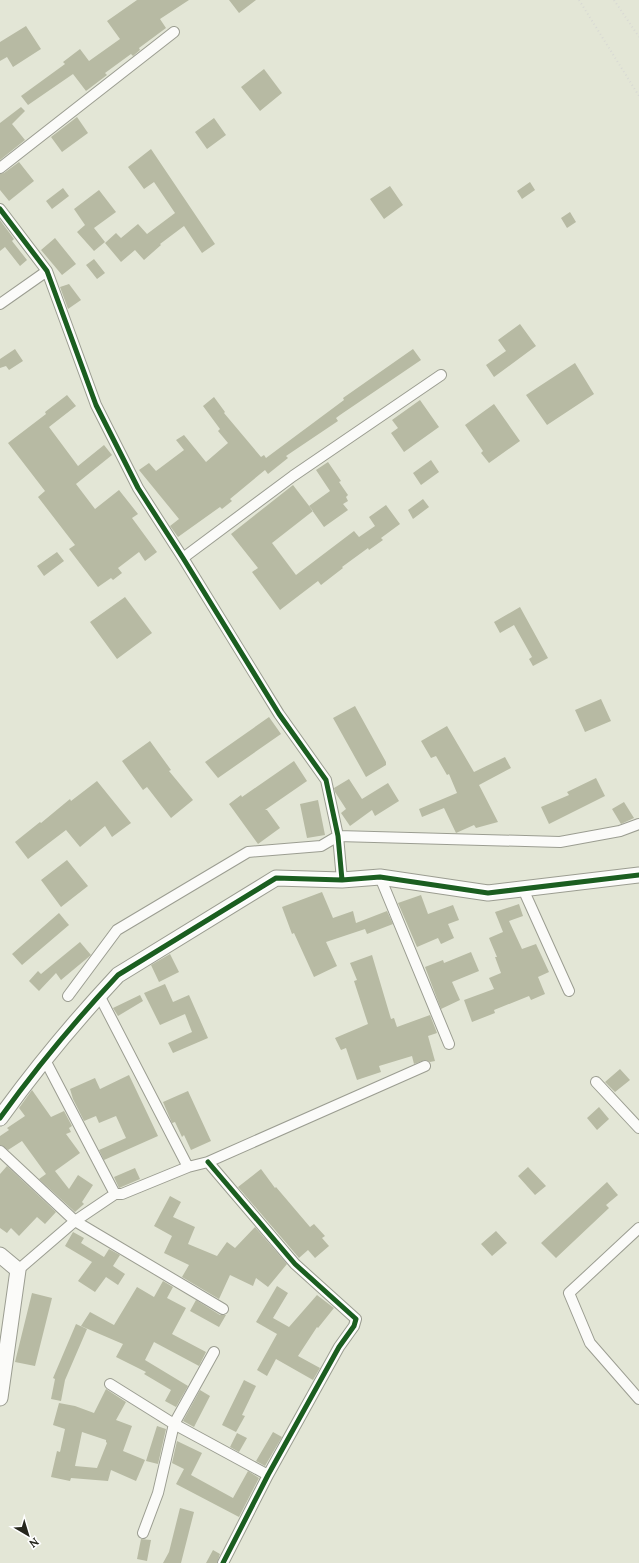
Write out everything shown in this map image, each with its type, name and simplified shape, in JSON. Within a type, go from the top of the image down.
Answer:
[{"type":"street","points":[[0,168],[174,32]]},
{"type":"street","points":[[0,209],[47,271],[96,405],[138,488],[279,714],[326,780],[338,836],[342,880]]},
{"type":"street","points":[[0,304],[47,271]]},
{"type":"street","points":[[183,558],[293,476],[441,376]]},
{"type":"street","points":[[68,996],[117,930],[248,852],[321,846],[338,836],[560,842],[620,831],[639,824]]},
{"type":"street","points":[[0,1118],[24,1084],[99,995],[118,975],[276,878],[342,880],[380,877],[488,893],[638,876]]},
{"type":"street","points":[[380,877],[449,1044]]},
{"type":"street","points":[[522,889],[569,992]]},
{"type":"street","points":[[99,995],[188,1167]]},
{"type":"street","points":[[45,1060],[115,1194]]},
{"type":"street","points":[[0,1398],[18,1270],[76,1221],[115,1194],[122,1194],[188,1167],[208,1162],[424,1066]]},
{"type":"street","points":[[596,1082],[639,1128]]},
{"type":"street","points":[[0,1151],[76,1221],[222,1308]]},
{"type":"street","points":[[208,1162],[295,1264],[356,1319],[354,1326],[339,1347],[268,1474],[223,1563]]},
{"type":"street","points":[[639,1228],[569,1293],[590,1343],[639,1399]]},
{"type":"street","points":[[0,1255],[18,1270]]},
{"type":"street","points":[[143,1533],[158,1493],[174,1424],[214,1352]]},
{"type":"street","points":[[110,1384],[174,1424],[268,1474]]},
{"type":"path","points":[[578,0],[639,96]]},
{"type":"path","points":[[614,0],[639,37]]},
{"type":"building","points":[[137,0],[189,0],[160,19],[166,28],[139,48],[140,50],[133,56],[131,54],[105,73],[107,75],[86,91],[73,74],[28,105],[21,96],[65,64],[63,62],[80,49],[89,61],[120,39],[107,21]]},
{"type":"building","points":[[229,0],[256,0],[239,13]]},
{"type":"building","points":[[26,26],[41,49],[13,67],[7,57],[0,61],[0,42]]},
{"type":"building","points":[[264,69],[282,93],[260,111],[241,87]]},
{"type":"building","points":[[21,107],[25,111],[12,124],[25,140],[0,160],[0,123]]},
{"type":"building","points":[[77,117],[88,133],[62,152],[51,137]]},
{"type":"building","points":[[214,118],[226,135],[207,149],[195,132]]},
{"type":"building","points":[[151,149],[215,244],[202,253],[184,226],[160,244],[161,245],[144,260],[135,250],[121,262],[105,243],[116,233],[121,238],[138,224],[147,234],[175,213],[154,182],[144,189],[128,167]]},
{"type":"building","points":[[19,162],[34,181],[9,201],[0,190],[0,174],[4,173]]},
{"type":"building","points":[[530,182],[535,190],[522,199],[517,191]]},
{"type":"building","points":[[390,186],[403,205],[384,219],[370,199]]},
{"type":"building","points":[[63,188],[69,196],[52,209],[46,201]]},
{"type":"building","points":[[99,190],[116,212],[94,228],[105,242],[94,251],[77,232],[85,225],[74,209]]},
{"type":"building","points":[[570,212],[576,222],[567,228],[561,218]]},
{"type":"building","points":[[0,220],[14,239],[12,241],[27,260],[20,266],[5,247],[0,251]]},
{"type":"building","points":[[55,238],[76,264],[62,275],[41,250]]},
{"type":"building","points":[[94,259],[105,273],[97,279],[86,265]]},
{"type":"building","points":[[69,284],[81,300],[68,309],[60,287]]},
{"type":"building","points":[[520,324],[536,346],[494,377],[486,365],[506,351],[498,340]]},
{"type":"building","points":[[15,349],[23,361],[9,370],[6,366],[0,368],[0,359]]},
{"type":"building","points":[[413,349],[421,360],[340,415],[336,418],[338,421],[286,456],[288,458],[268,474],[265,470],[230,499],[232,501],[222,509],[220,507],[178,537],[170,526],[179,519],[139,470],[149,463],[156,471],[184,450],[176,440],[184,435],[206,462],[228,443],[218,431],[220,429],[203,406],[214,397],[225,412],[224,413],[261,457],[264,455],[266,458],[344,400],[343,398]]},
{"type":"building","points":[[575,363],[594,394],[547,425],[526,395]]},
{"type":"building","points":[[67,395],[76,406],[49,427],[78,466],[104,445],[112,455],[76,484],[95,509],[119,490],[138,514],[132,518],[157,552],[145,561],[139,552],[118,568],[122,573],[113,580],[111,578],[98,587],[69,549],[75,545],[38,497],[45,491],[8,443],[46,414],[45,412]]},
{"type":"building","points":[[420,400],[439,427],[404,452],[391,433],[398,428],[392,420]]},
{"type":"building","points":[[494,404],[520,441],[489,463],[481,453],[483,451],[465,425]]},
{"type":"building","points":[[431,460],[439,472],[421,485],[413,473]]},
{"type":"building","points":[[328,462],[341,481],[339,482],[348,495],[346,497],[348,501],[343,504],[348,510],[324,527],[309,506],[330,491],[316,470]]},
{"type":"building","points":[[293,485],[313,511],[272,543],[296,575],[354,531],[359,537],[375,526],[369,517],[386,505],[400,524],[381,538],[383,540],[369,550],[368,548],[321,585],[318,581],[280,610],[252,572],[258,568],[231,534]]},
{"type":"building","points":[[423,499],[429,507],[413,519],[408,510]]},
{"type":"building","points":[[57,552],[64,561],[44,576],[37,566]]},
{"type":"building","points":[[125,597],[152,633],[117,659],[90,622]]},
{"type":"building","points":[[520,607],[548,658],[533,666],[529,659],[532,657],[514,625],[500,633],[494,622]]},
{"type":"building","points":[[601,699],[611,721],[585,732],[575,710]]},
{"type":"building","points":[[355,706],[386,762],[386,765],[366,777],[333,718]]},
{"type":"building","points":[[269,717],[281,734],[218,778],[205,762]]},
{"type":"building","points":[[447,726],[474,772],[505,757],[511,768],[479,785],[498,822],[476,828],[474,825],[456,833],[444,808],[422,817],[419,809],[457,793],[449,774],[447,775],[436,756],[431,758],[421,741]]},
{"type":"building","points":[[150,741],[171,770],[169,771],[193,800],[171,818],[147,787],[143,790],[122,761]]},
{"type":"building","points":[[294,761],[307,781],[265,810],[267,810],[280,828],[258,844],[229,804],[241,795],[242,797]]},
{"type":"building","points":[[596,778],[605,796],[549,824],[541,807],[569,795],[567,792]]},
{"type":"building","points":[[349,779],[362,799],[388,783],[399,801],[375,816],[372,810],[350,826],[341,813],[346,809],[334,788]]},
{"type":"building","points":[[97,781],[131,823],[112,837],[105,826],[80,847],[66,830],[28,859],[15,842],[70,799],[71,801]]},
{"type":"building","points":[[318,800],[325,835],[307,838],[300,804]]},
{"type":"building","points":[[624,802],[634,818],[621,824],[612,809]]},
{"type":"building","points":[[67,860],[88,886],[61,907],[41,880]]},
{"type":"building","points":[[322,892],[333,918],[353,911],[356,923],[387,911],[393,924],[367,934],[365,929],[326,942],[337,966],[314,977],[294,933],[292,934],[282,907]]},
{"type":"building","points":[[421,895],[428,914],[453,905],[459,920],[448,924],[454,938],[441,944],[438,938],[417,947],[398,903]]},
{"type":"building","points":[[519,904],[523,916],[509,921],[522,949],[536,944],[549,972],[538,977],[545,994],[531,1000],[529,996],[494,1010],[495,1013],[472,1022],[464,1000],[494,989],[489,978],[501,973],[495,957],[497,957],[489,938],[503,932],[495,912]]},
{"type":"building","points":[[59,913],[69,925],[22,965],[12,954]]},
{"type":"building","points":[[80,942],[91,955],[61,980],[56,973],[39,991],[29,981],[38,971],[41,974]]},
{"type":"building","points":[[471,952],[479,971],[452,982],[460,1000],[441,1009],[425,967],[443,960],[444,963]]},
{"type":"building","points":[[170,954],[179,972],[159,982],[151,965]]},
{"type":"building","points":[[372,955],[391,1019],[394,1018],[397,1027],[430,1015],[437,1033],[428,1036],[435,1061],[430,1062],[425,1060],[414,1064],[412,1056],[379,1066],[381,1072],[357,1080],[346,1048],[341,1050],[335,1038],[368,1024],[354,981],[357,980],[350,963]]},
{"type":"building","points":[[165,984],[173,1002],[189,995],[208,1038],[173,1053],[168,1043],[192,1032],[185,1014],[160,1025],[144,993]]},
{"type":"building","points":[[140,995],[143,1001],[118,1016],[113,1008]]},
{"type":"building","points":[[620,1069],[630,1080],[615,1092],[605,1082]]},
{"type":"building","points":[[129,1075],[158,1136],[104,1160],[99,1150],[126,1138],[116,1116],[99,1123],[96,1116],[84,1121],[73,1099],[70,1089],[95,1078],[100,1089]]},
{"type":"building","points":[[32,1090],[51,1117],[64,1111],[72,1126],[69,1128],[71,1132],[66,1134],[80,1153],[55,1171],[69,1189],[78,1175],[93,1185],[82,1202],[84,1204],[75,1212],[39,1179],[46,1174],[22,1141],[8,1150],[0,1145],[0,1136],[9,1130],[7,1128],[25,1116],[19,1108]]},
{"type":"building","points":[[188,1091],[211,1141],[191,1150],[184,1135],[182,1137],[175,1122],[172,1123],[163,1102]]},
{"type":"building","points":[[599,1107],[609,1119],[597,1130],[587,1118]]},
{"type":"building","points":[[7,1166],[56,1212],[45,1224],[37,1217],[19,1236],[11,1228],[7,1233],[0,1228],[0,1174]]},
{"type":"building","points":[[528,1167],[546,1186],[535,1195],[518,1176]]},
{"type":"building","points":[[135,1168],[140,1179],[119,1188],[114,1177]]},
{"type":"building","points":[[261,1169],[275,1188],[276,1187],[310,1227],[314,1224],[325,1236],[322,1238],[329,1246],[315,1258],[308,1250],[299,1258],[238,1187]]},
{"type":"building","points":[[607,1182],[618,1195],[606,1205],[609,1208],[556,1258],[541,1243]]},
{"type":"building","points":[[170,1196],[181,1202],[173,1217],[195,1227],[188,1244],[217,1256],[227,1242],[235,1248],[255,1227],[287,1264],[268,1287],[256,1278],[253,1286],[230,1275],[219,1299],[182,1277],[189,1265],[164,1253],[172,1236],[154,1226]]},
{"type":"building","points":[[496,1231],[507,1243],[492,1256],[481,1244]]},
{"type":"building","points":[[73,1232],[84,1238],[81,1243],[104,1257],[109,1249],[120,1255],[113,1266],[125,1274],[118,1285],[106,1277],[95,1292],[78,1281],[92,1262],[65,1246]]},
{"type":"building","points":[[163,1281],[173,1287],[167,1298],[186,1308],[172,1334],[206,1352],[199,1366],[154,1342],[145,1360],[188,1386],[176,1407],[165,1401],[171,1390],[144,1374],[146,1372],[116,1357],[123,1344],[81,1326],[90,1312],[114,1325],[137,1287],[154,1297]]},
{"type":"building","points":[[277,1286],[288,1293],[273,1318],[289,1327],[317,1295],[334,1308],[318,1328],[317,1327],[298,1356],[320,1368],[313,1380],[276,1359],[267,1376],[257,1370],[277,1334],[256,1322]]},
{"type":"building","points":[[32,1293],[52,1298],[35,1366],[15,1362]]},
{"type":"building","points":[[196,1300],[220,1315],[226,1315],[219,1327],[190,1311]]},
{"type":"building","points":[[76,1324],[87,1329],[65,1380],[61,1401],[51,1399],[55,1379],[53,1378]]},
{"type":"building","points":[[244,1380],[256,1386],[242,1415],[245,1416],[236,1432],[222,1425]]},
{"type":"building","points":[[106,1389],[126,1402],[116,1420],[132,1426],[123,1451],[145,1460],[136,1481],[111,1470],[108,1481],[71,1478],[70,1481],[51,1477],[57,1451],[60,1452],[65,1429],[53,1425],[59,1403],[75,1406],[94,1413]],"holes":[[[82,1432],[106,1440],[107,1443],[97,1468],[75,1466]]]},
{"type":"building","points":[[200,1390],[210,1396],[194,1427],[183,1421]]},
{"type":"building","points":[[157,1426],[166,1429],[158,1464],[146,1461]]},
{"type":"building","points":[[273,1432],[282,1437],[265,1466],[256,1461]]},
{"type":"building","points":[[237,1433],[247,1438],[239,1452],[230,1447]]},
{"type":"building","points":[[177,1441],[202,1453],[191,1475],[233,1498],[248,1471],[259,1478],[239,1517],[176,1484],[184,1469],[172,1463]]},
{"type":"building","points":[[180,1508],[194,1512],[181,1563],[163,1563],[169,1552]]},
{"type":"building","points":[[141,1539],[151,1540],[147,1561],[137,1559]]},
{"type":"building","points":[[213,1550],[220,1554],[217,1563],[206,1563]]},
{"type":"cycle path","points":[[0,209],[47,271],[96,405],[138,488],[279,714],[326,780],[338,836],[342,880]]},
{"type":"cycle path","points":[[0,1118],[57,1045],[118,975],[276,878],[342,880],[380,877],[488,893],[639,875]]},
{"type":"cycle path","points":[[208,1162],[295,1264],[356,1319],[354,1326],[339,1347],[268,1475],[223,1563]]}]
